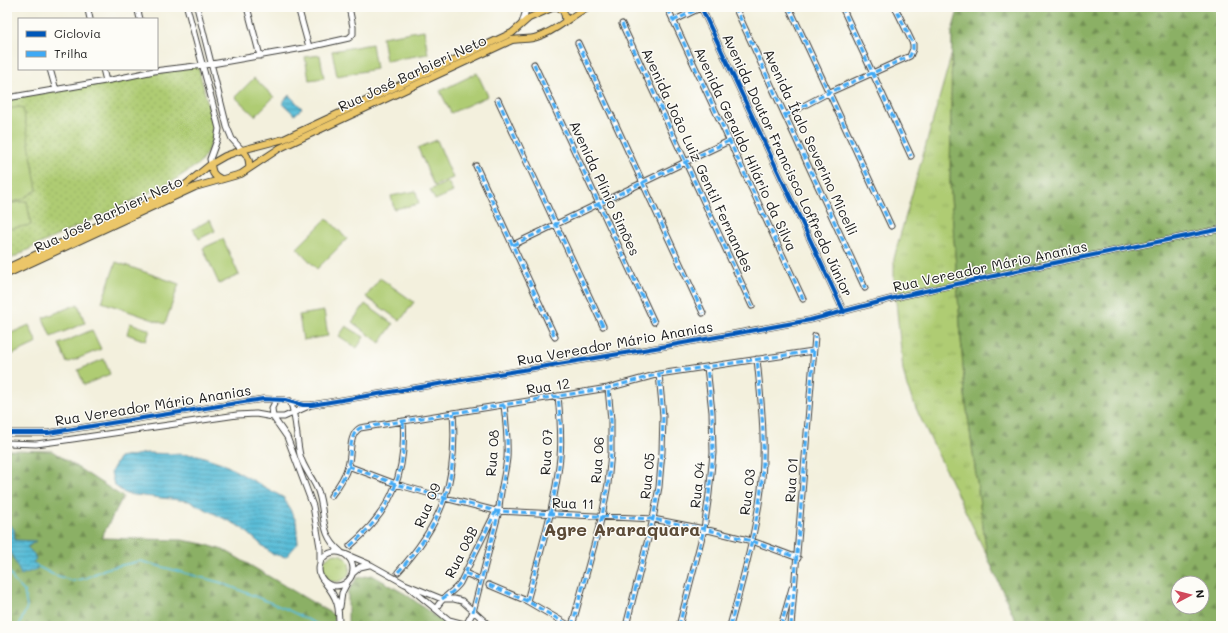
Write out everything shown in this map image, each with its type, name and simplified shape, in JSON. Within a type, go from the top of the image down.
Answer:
[{"type":"main road","name":"Rua José Barbieri Neto","points":[[7,268],[185,185],[211,164],[225,156],[284,139],[512,33],[529,18],[554,7]]},
{"type":"main road","points":[[558,7],[562,9],[565,14],[565,22]]},
{"type":"main road","name":"Rua José Barbieri Neto","points":[[7,274],[195,187],[235,176],[280,148],[512,40],[522,38],[530,39],[555,29],[588,7]]},
{"type":"main road","points":[[522,23],[524,33],[530,39]]},
{"type":"main road","points":[[242,150],[246,153],[248,158],[249,168]]},
{"type":"main road","points":[[211,164],[212,173],[222,179]]},
{"type":"street","points":[[137,7],[140,18]]},
{"type":"street","points":[[187,7],[219,129],[217,140],[210,159],[211,164]]},
{"type":"street","points":[[197,7],[228,127],[232,139],[242,150]]},
{"type":"street","points":[[247,7],[260,56]]},
{"type":"street","points":[[298,7],[309,47]]},
{"type":"street","points":[[158,70],[212,64],[309,47],[349,38],[353,34],[354,27],[349,7]]},
{"type":"street","points":[[522,23],[527,7]]},
{"type":"street","points":[[673,20],[701,7]]},
{"type":"street","name":"Avenida Doutor Francisco Loffredo Júnior","points":[[701,7],[844,312]]},
{"type":"street","name":"Avenida Ítalo Severino Micelli","points":[[735,7],[865,288]]},
{"type":"street","points":[[789,7],[891,226]]},
{"type":"street","points":[[842,7],[911,156]]},
{"type":"street","points":[[786,115],[828,93],[910,56],[913,49],[912,44],[895,7]]},
{"type":"street","name":"Avenida Geraldo Hilário da Silva","points":[[668,9],[803,299]]},
{"type":"street","points":[[88,10],[90,18]]},
{"type":"street","name":"Avenida João Luiz Gentil Fernandes","points":[[622,24],[752,306]]},
{"type":"street","points":[[578,43],[703,313]]},
{"type":"street","name":"Avenida Plínio Simões","points":[[534,64],[654,322]]},
{"type":"street","points":[[50,70],[56,90]]},
{"type":"street","points":[[103,70],[106,80]]},
{"type":"street","points":[[7,97],[56,90],[154,70]]},
{"type":"street","points":[[498,100],[603,326]]},
{"type":"street","points":[[513,245],[729,141]]},
{"type":"street","points":[[476,166],[556,337]]},
{"type":"street","name":"Rua Vereador Mário Ananias","points":[[7,434],[48,433],[263,399],[290,401],[303,405],[312,405],[661,347],[810,320],[902,296],[1221,229]]},
{"type":"street","name":"Rua 01","points":[[791,626],[798,558],[815,336]]},
{"type":"street","name":"Rua 12","points":[[331,496],[340,484],[348,466],[353,437],[357,430],[362,428],[608,388],[659,374],[813,351]]},
{"type":"street","name":"Rua 03","points":[[730,626],[752,541],[759,503],[763,457],[763,410],[757,359]]},
{"type":"street","name":"Rua 04","points":[[679,626],[704,529],[709,494],[713,453],[712,412],[707,367]]},
{"type":"street","name":"Rua 05","points":[[626,626],[653,519],[659,487],[663,416],[659,374]]},
{"type":"street","name":"Rua 06","points":[[571,626],[602,516],[608,484],[611,452],[611,420],[608,388]]},
{"type":"street","name":"Rua 07","points":[[528,601],[556,485],[560,456],[558,396]]},
{"type":"street","points":[[276,400],[272,408],[273,417],[287,437],[313,506],[320,547],[319,572],[337,601],[340,625]]},
{"type":"street","points":[[290,401],[300,457],[318,490],[327,534],[331,542],[351,560],[353,564],[353,573]]},
{"type":"street","name":"Rua Vereador Mário Ananias","points":[[7,443],[36,444],[237,415],[256,414],[284,417],[312,405]]},
{"type":"street","name":"Rua 08","points":[[498,511],[507,458],[507,432],[504,405]]},
{"type":"street","name":"Rua 09","points":[[398,572],[425,539],[445,498],[454,458],[455,435],[453,413]]},
{"type":"street","points":[[350,546],[364,534],[376,520],[386,505],[396,484],[403,455],[403,421]]},
{"type":"street","name":"Rua 11","points":[[348,466],[396,484],[498,511],[653,519],[704,529],[752,541],[798,558]]},
{"type":"street","points":[[466,625],[473,612],[498,511]]},
{"type":"street","name":"Rua 08B","points":[[442,599],[457,588],[498,511]]},
{"type":"street","points":[[320,564],[322,559],[330,552],[343,553],[371,565],[405,584],[442,599],[462,601],[490,626]]},
{"type":"street","points":[[339,616],[342,593],[353,573],[360,567],[371,565]]},
{"type":"street","points":[[465,573],[481,580]]},
{"type":"street","points":[[781,626],[795,578]]},
{"type":"street","points":[[324,582],[336,586],[341,585],[350,579]]},
{"type":"street","points":[[405,584],[449,620],[472,626]]},
{"type":"street","points":[[489,585],[528,601],[571,626]]},
{"type":"street","points":[[436,609],[442,599]]},
{"type":"green space","points":[[959,7],[1221,7],[1221,626],[1018,626],[987,556],[965,395],[950,182],[952,31]]},
{"type":"green space","points":[[424,30],[428,54],[386,61],[382,37]]},
{"type":"green space","points":[[372,44],[376,69],[337,76],[332,51]]},
{"type":"green space","points":[[952,53],[950,183],[965,395],[987,556],[907,387],[903,370],[894,282],[894,259],[898,243]]},
{"type":"green space","points":[[320,55],[324,78],[309,80],[305,57]]},
{"type":"green space","points":[[198,66],[213,125],[213,137],[209,149],[200,163],[170,183],[33,247],[7,261],[7,99]]},
{"type":"green space","points":[[477,73],[488,96],[451,113],[440,91]]},
{"type":"green space","points":[[254,78],[274,97],[255,116],[235,97]]},
{"type":"green space","points":[[23,108],[37,190],[21,200],[7,203],[7,109]]},
{"type":"green space","points":[[437,140],[453,178],[434,186],[418,148]]},
{"type":"green space","points":[[448,182],[453,192],[435,200],[430,190]]},
{"type":"green space","points":[[416,191],[419,204],[394,209],[391,196]]},
{"type":"green space","points":[[27,201],[31,225],[7,229],[7,204]]},
{"type":"green space","points":[[327,218],[347,239],[317,269],[297,248]]},
{"type":"green space","points":[[210,220],[215,231],[199,239],[193,229]]},
{"type":"green space","points":[[223,239],[239,275],[219,284],[203,248]]},
{"type":"green space","points":[[116,262],[179,284],[165,324],[102,302]]},
{"type":"green space","points":[[380,278],[414,302],[400,321],[366,297]]},
{"type":"green space","points":[[78,304],[85,323],[51,337],[43,318]]},
{"type":"green space","points":[[365,304],[393,324],[380,343],[352,322]]},
{"type":"green space","points":[[324,311],[328,336],[303,340],[299,315]]},
{"type":"green space","points":[[130,323],[150,330],[146,341],[127,334]]},
{"type":"green space","points":[[29,325],[37,343],[7,357],[7,335]]},
{"type":"green space","points":[[346,326],[364,337],[357,348],[339,336]]},
{"type":"green space","points":[[92,330],[101,349],[67,363],[59,344]]},
{"type":"green space","points":[[104,359],[110,374],[84,385],[78,370]]},
{"type":"green space","points":[[7,450],[52,451],[123,497],[101,538],[182,540],[204,544],[226,551],[334,615],[334,626],[7,626],[7,583],[9,581],[7,576],[7,552],[33,562],[27,547],[35,542],[15,540],[14,529],[7,522]]},
{"type":"green space","points":[[336,554],[346,558],[350,568],[346,578],[336,582],[326,578],[322,568],[326,558]]},
{"type":"green space","points":[[372,575],[407,595],[448,626],[348,626],[348,592],[357,578]]},
{"type":"water","points":[[289,95],[302,108],[295,115],[282,103]]},
{"type":"water","points":[[147,453],[198,455],[222,463],[284,498],[296,521],[298,543],[286,557],[272,554],[241,527],[189,501],[126,494],[114,485],[111,472],[119,458]]},
{"type":"water","points":[[7,522],[14,529],[15,540],[36,541],[27,547],[34,554],[36,559],[33,562],[37,566],[37,569],[21,575],[11,553],[7,552]]},
{"type":"waterway","points":[[35,565],[52,574],[73,581],[86,578],[105,569],[140,561],[222,583],[286,609],[321,626]]},
{"type":"waterway","points":[[7,567],[14,581],[24,591],[27,607],[19,626]]},
{"type":"marked path","points":[[673,21],[702,7]]},
{"type":"marked path","points":[[735,7],[865,288]]},
{"type":"marked path","points":[[789,7],[891,226]]},
{"type":"marked path","points":[[842,7],[911,156]]},
{"type":"marked path","points":[[786,115],[828,93],[910,56],[913,49],[913,44],[895,7]]},
{"type":"marked path","points":[[668,9],[803,299]]},
{"type":"marked path","points":[[622,24],[752,306]]},
{"type":"marked path","points":[[578,43],[703,313]]},
{"type":"marked path","points":[[534,64],[654,322]]},
{"type":"marked path","points":[[498,100],[603,326]]},
{"type":"marked path","points":[[513,245],[729,141]]},
{"type":"marked path","points":[[476,166],[555,337]]},
{"type":"marked path","points":[[791,626],[815,336]]},
{"type":"marked path","points":[[331,496],[345,474],[348,466],[352,440],[356,431],[360,428],[608,388],[659,374],[813,351]]},
{"type":"marked path","points":[[730,626],[750,551],[759,504],[763,468],[761,395],[757,359]]},
{"type":"marked path","points":[[679,626],[704,529],[709,494],[713,453],[712,412],[707,367]]},
{"type":"marked path","points":[[626,626],[653,519],[659,487],[663,416],[659,374]]},
{"type":"marked path","points":[[572,626],[602,516],[608,484],[611,452],[611,420],[608,388]]},
{"type":"marked path","points":[[527,601],[555,493],[558,475],[561,442],[558,396]]},
{"type":"marked path","points":[[473,612],[499,511],[506,465],[507,438],[504,405]]},
{"type":"marked path","points":[[398,572],[426,536],[444,499],[450,479],[453,459],[453,413]]},
{"type":"marked path","points":[[350,546],[376,519],[386,505],[393,490],[399,475],[402,458],[404,440],[403,421]]},
{"type":"marked path","points":[[348,466],[396,484],[496,511],[653,519],[704,529],[752,541],[798,558]]},
{"type":"marked path","points":[[442,599],[452,592],[460,583],[497,509]]},
{"type":"marked path","points":[[465,573],[481,580]]},
{"type":"marked path","points":[[489,585],[527,601],[570,626]]},
{"type":"marked path","points":[[781,626],[790,593]]},
{"type":"cycle path","points":[[701,7],[844,312]]},
{"type":"cycle path","points":[[7,433],[48,433],[263,399],[285,400],[303,405],[312,405],[661,347],[810,320],[902,296],[1221,229]]},
{"type":"district","name":"Agre Araraquara","points":[[622,529]]}]
